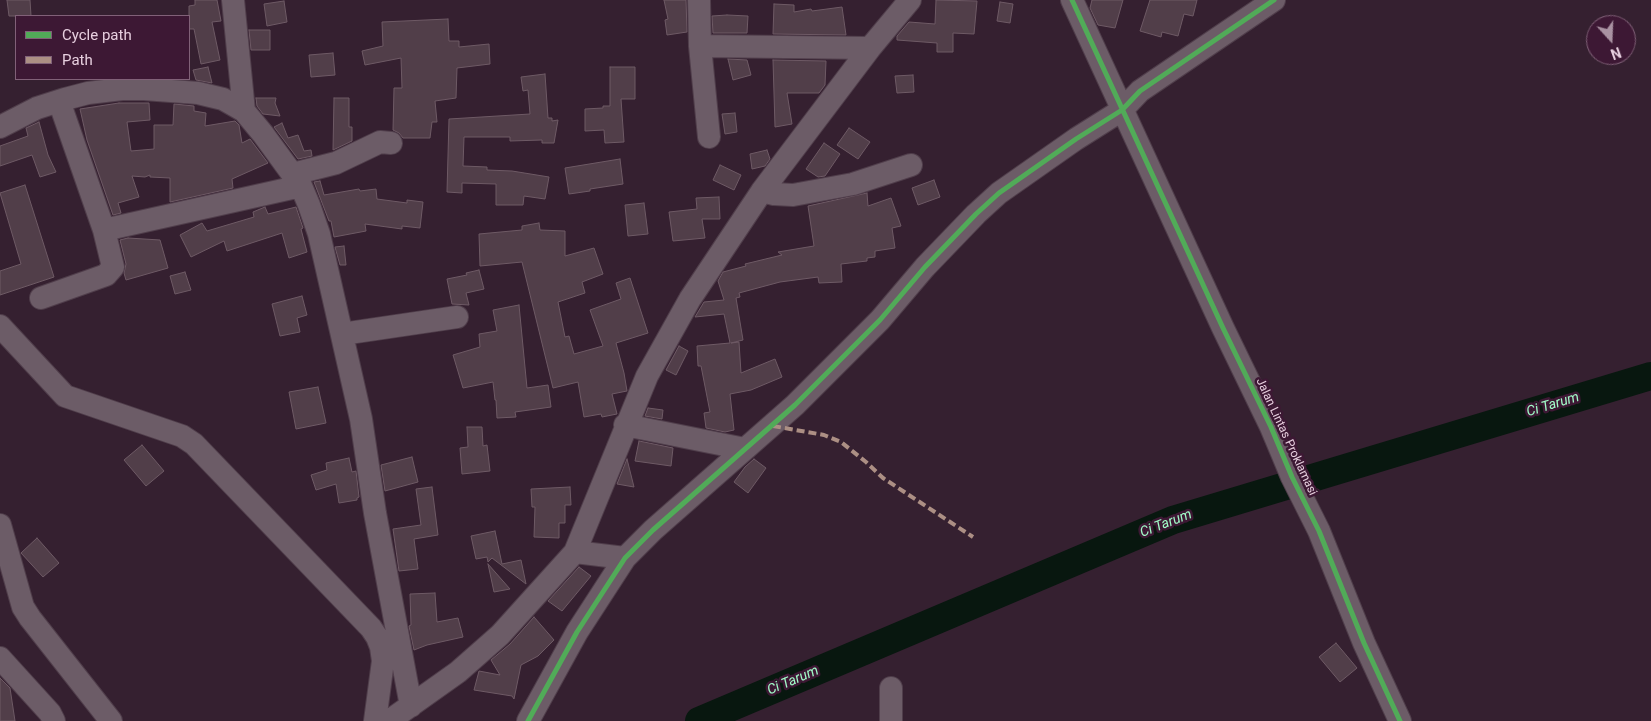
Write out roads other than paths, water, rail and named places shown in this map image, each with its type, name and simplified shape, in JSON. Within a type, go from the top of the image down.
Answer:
[{"type":"street","points":[[233,0],[244,111]]},
{"type":"street","points":[[699,0],[700,46],[709,137]]},
{"type":"street","points":[[389,721],[458,672],[500,636],[575,552],[647,376],[676,322],[762,191],[870,48],[910,0]]},
{"type":"street","name":"Jalan Lintas Proklamasi","points":[[1072,0],[1319,532],[1364,642],[1400,721]]},
{"type":"street","points":[[528,721],[577,632],[625,558],[653,530],[796,405],[880,320],[976,214],[1007,188],[1076,139],[1122,110],[1140,91],[1274,0]]},
{"type":"street","points":[[700,46],[870,48]]},
{"type":"street","points":[[0,127],[38,108],[88,92],[144,88],[210,96],[223,99],[244,111],[297,180],[309,205],[319,234],[361,419],[375,514],[411,706]]},
{"type":"street","points":[[41,298],[110,273],[113,268],[104,230],[59,101]]},
{"type":"street","points":[[104,230],[297,180],[380,142],[390,143]]},
{"type":"street","points":[[762,191],[793,195],[853,184],[911,166]]},
{"type":"street","points":[[342,334],[457,317]]},
{"type":"street","points":[[0,326],[65,396],[182,436],[194,444],[364,621],[377,637],[382,647],[383,661],[375,721]]},
{"type":"street","points":[[626,425],[745,449]]},
{"type":"street","points":[[0,525],[23,607],[111,721]]},
{"type":"street","points":[[575,552],[625,558]]},
{"type":"street","points":[[0,658],[50,714],[54,721]]},
{"type":"street","points":[[891,688],[891,721]]},
{"type":"waterway","name":"Ci Tarum","points":[[699,721],[1173,520],[1651,376]]}]
